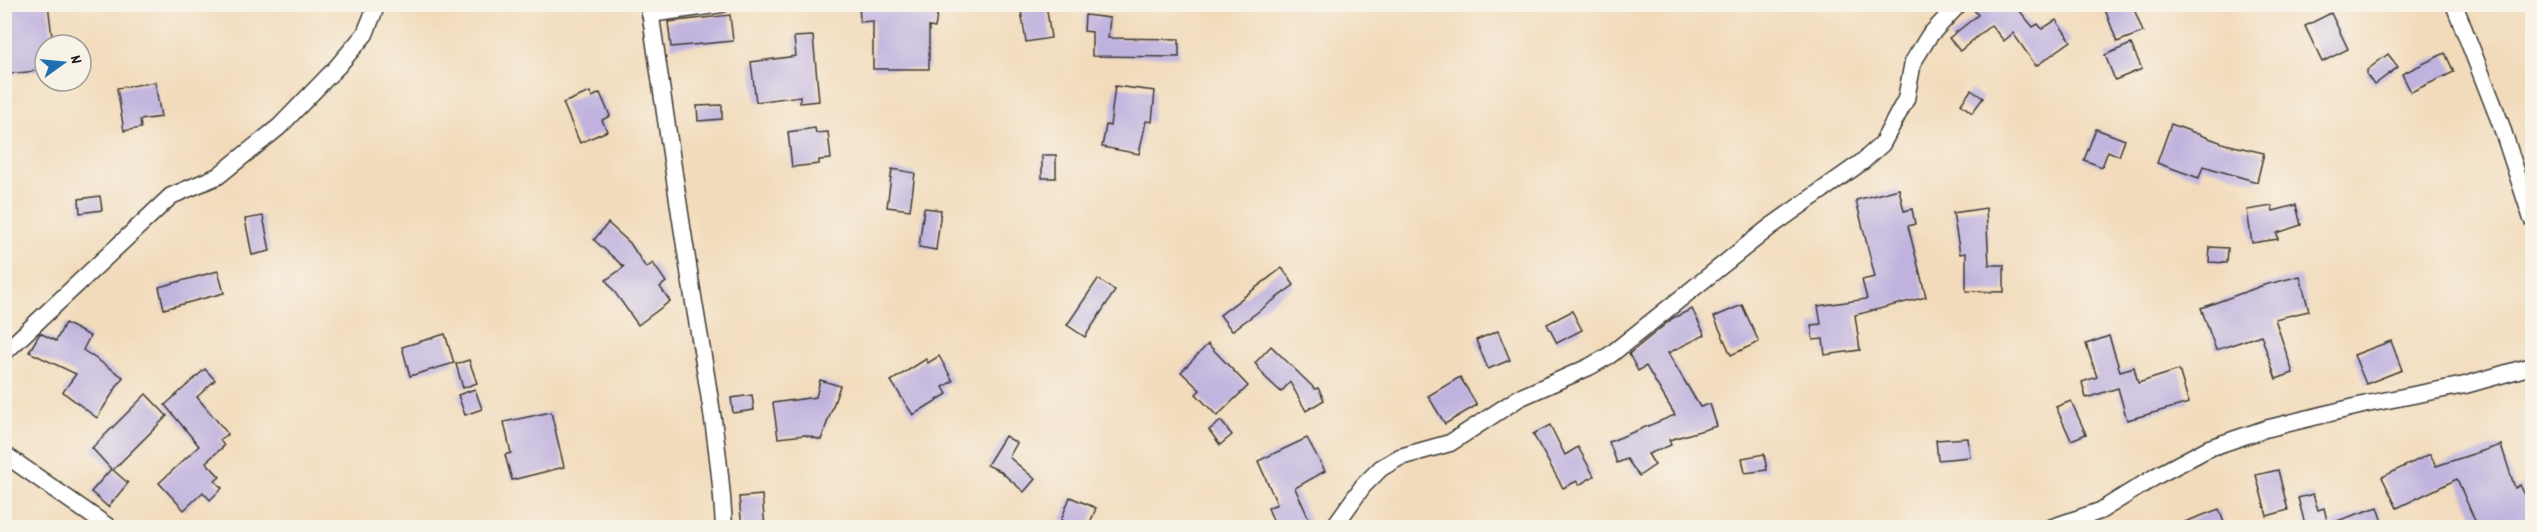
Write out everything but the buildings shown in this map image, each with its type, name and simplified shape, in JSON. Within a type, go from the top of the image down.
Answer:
[{"type":"street","points":[[4,352],[171,196],[219,177],[279,127],[337,67],[365,34],[377,4]]},
{"type":"street","points":[[722,4],[649,9],[691,284],[712,401],[722,472],[724,528]]},
{"type":"street","points":[[1333,528],[1363,486],[1381,468],[1400,457],[1450,442],[1519,398],[1589,367],[1610,355],[1770,226],[1862,162],[1882,144],[1896,120],[1905,99],[1914,62],[1929,36],[1959,4]]},
{"type":"street","points":[[2454,4],[2500,122],[2532,219]]},
{"type":"street","points":[[2050,528],[2100,511],[2158,475],[2209,448],[2265,429],[2367,404],[2465,385],[2532,366]]},
{"type":"street","points":[[4,454],[110,528]]}]
